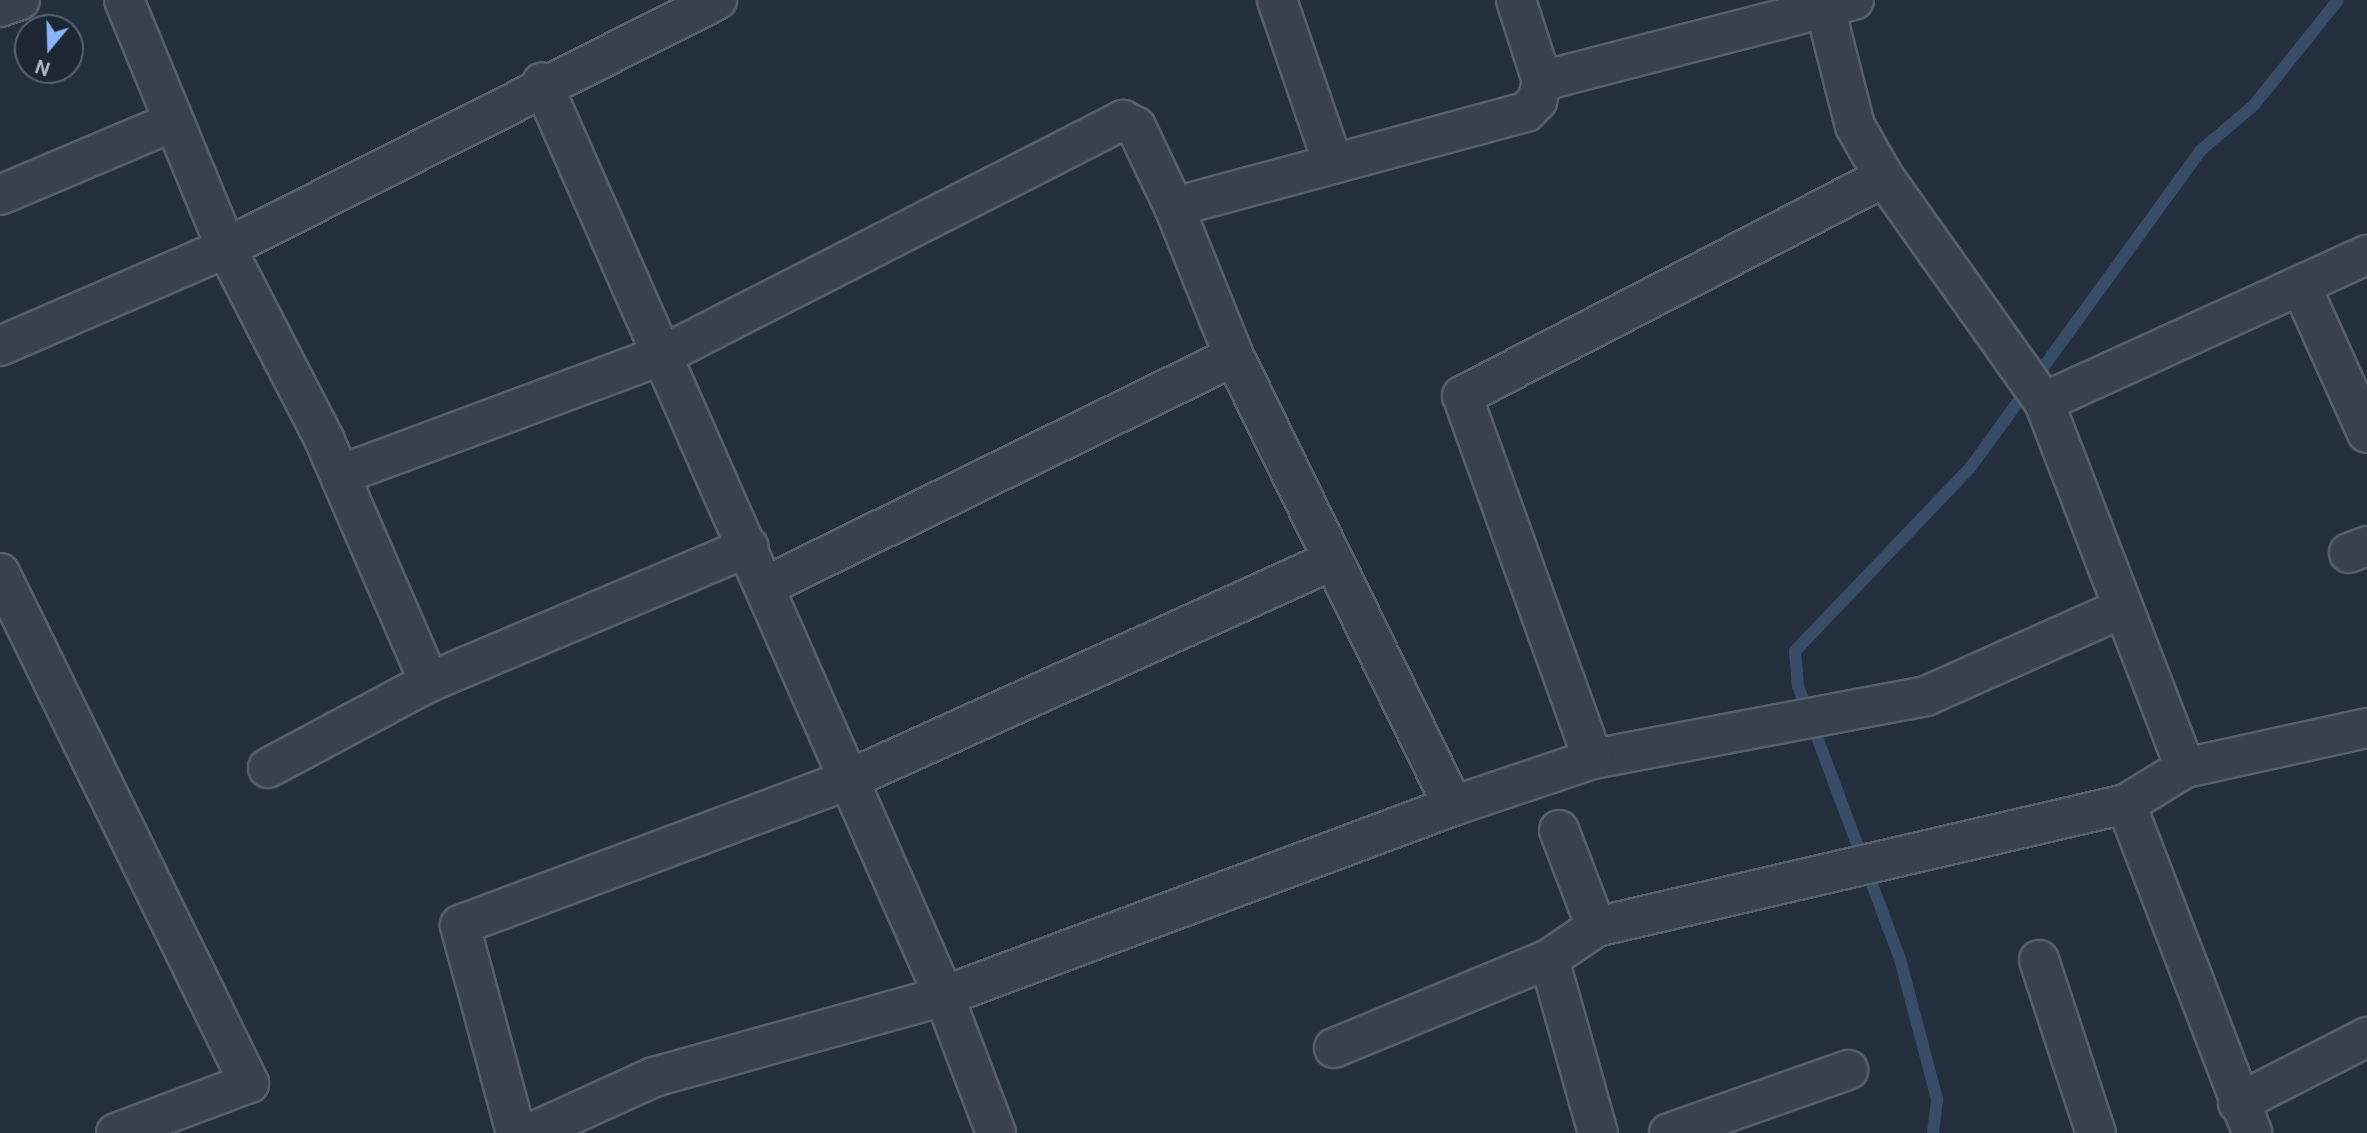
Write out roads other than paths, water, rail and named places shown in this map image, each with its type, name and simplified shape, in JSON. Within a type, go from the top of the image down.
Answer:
[{"type":"street","points":[[0,7],[20,0]]},
{"type":"street","points":[[0,346],[226,248],[542,83],[717,0]]},
{"type":"street","points":[[1277,0],[1333,163]]},
{"type":"street","points":[[1174,207],[1526,112],[1537,101],[1542,81],[1516,0]]},
{"type":"street","points":[[121,1],[226,248],[340,475],[429,682]]},
{"type":"street","points":[[1542,81],[1839,4],[1855,126],[1884,177],[2044,402],[2185,768]]},
{"type":"street","points":[[542,83],[749,547],[944,996],[996,1133]]},
{"type":"street","points":[[340,475],[663,355],[1122,120],[1136,127],[1174,207],[1234,356],[1453,806]]},
{"type":"street","points":[[0,195],[173,122]]},
{"type":"street","points":[[1593,759],[1462,396],[1884,177]]},
{"type":"street","points":[[2044,402],[2367,255]]},
{"type":"street","points":[[2301,286],[2367,433]]},
{"type":"street","points":[[766,586],[1234,356]]},
{"type":"street","points":[[268,768],[429,682],[749,547]]},
{"type":"street","points":[[516,1133],[460,925],[850,779],[1333,560]]},
{"type":"street","points":[[0,573],[249,1083],[116,1133]]},
{"type":"street","points":[[531,1133],[654,1077],[944,996],[1453,806],[1593,759],[1926,696],[2123,608]]},
{"type":"street","points":[[1334,1048],[1549,959],[1596,927],[2126,804],[2185,768],[2367,727]]},
{"type":"street","points":[[2126,804],[2245,1118],[2367,1037]]},
{"type":"street","points":[[1559,830],[1596,927]]},
{"type":"street","points":[[1549,959],[1598,1133]]},
{"type":"street","points":[[2039,960],[2096,1133]]},
{"type":"street","points":[[1669,1133],[1848,1070]]},
{"type":"waterway","points":[[1933,1133],[1937,1099],[1900,959],[1798,686],[1795,651],[1970,468],[2201,150],[2254,105],[2338,0]]}]
